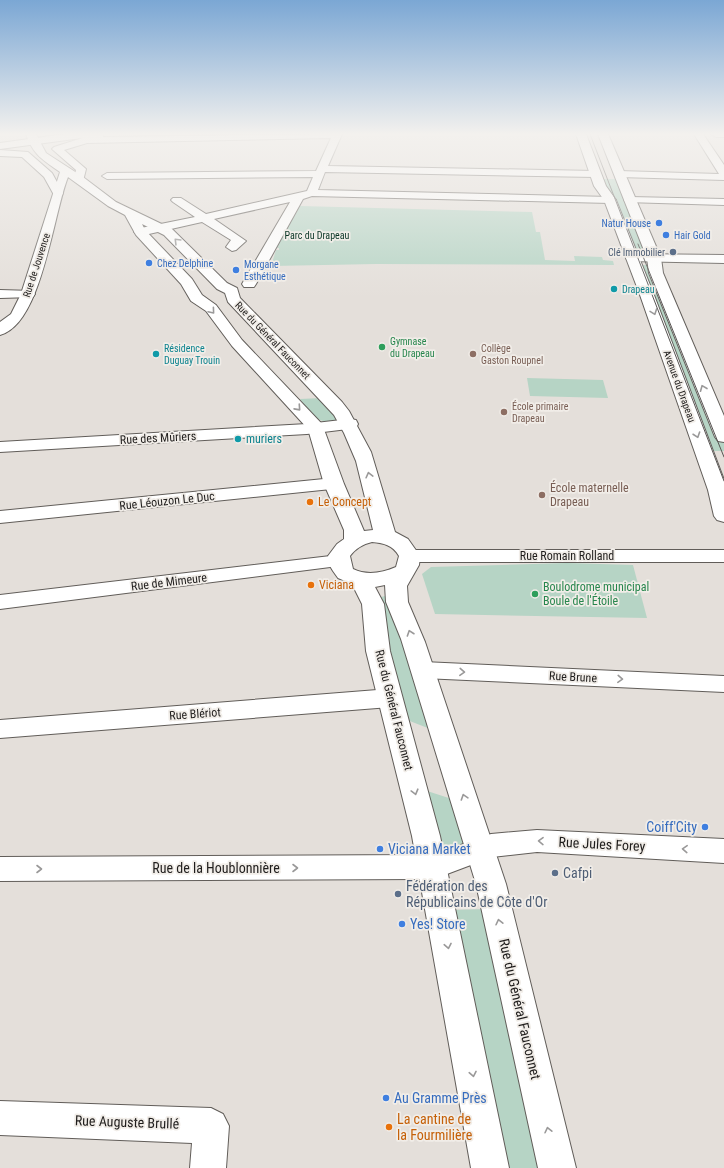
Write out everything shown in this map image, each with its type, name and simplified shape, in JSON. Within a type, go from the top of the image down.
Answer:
[{"type":"main road","name":"Rue de Jouvence","points":[[0,330],[17,316],[28,294],[69,192],[69,189]]},
{"type":"main road","name":"Avenue du Drapeau","points":[[602,189],[610,200],[650,302],[718,490],[724,516]]},
{"type":"main road","name":"Avenue du Drapeau","points":[[625,189],[654,258],[656,273],[724,437]]},
{"type":"main road","points":[[69,192],[92,190]]},
{"type":"main road","name":"Rue du Général Fauconnet","points":[[92,190],[131,215],[168,232],[222,286],[232,291],[233,299],[336,406],[350,424],[365,460],[377,515],[388,538]]},
{"type":"main road","points":[[131,215],[140,232],[187,282],[196,298],[210,308],[237,343],[316,428],[334,484],[354,530],[354,540]]},
{"type":"main road","points":[[369,537],[388,538],[407,550],[406,564],[383,580],[349,570],[341,552],[354,540],[369,537]]},
{"type":"main road","name":"Rue du Général Fauconnet","points":[[406,564],[396,584],[396,604],[408,627],[423,670],[481,850],[557,1168]]},
{"type":"main road","name":"Rue du Général Fauconnet","points":[[349,570],[373,604],[378,651],[426,836],[472,1068],[490,1168]]},
{"type":"street","points":[[65,189],[69,192]]},
{"type":"street","points":[[140,232],[299,197],[311,192],[610,200]]},
{"type":"street","points":[[249,284],[299,197]]},
{"type":"street","points":[[630,200],[724,202]]},
{"type":"street","points":[[198,203],[181,203],[240,240],[233,244],[232,247]]},
{"type":"street","points":[[632,258],[724,260]]},
{"type":"street","points":[[0,294],[28,294]]},
{"type":"street","points":[[316,428],[350,424]]},
{"type":"street","name":"Rue des Mûriers","points":[[0,447],[316,428]]},
{"type":"street","name":"Rue Léouzon Le Duc","points":[[0,517],[334,484]]},
{"type":"street","name":"Rue Romain Rolland","points":[[406,564],[724,556]]},
{"type":"street","name":"Rue de Mimeure","points":[[0,602],[349,570]]},
{"type":"street","name":"Rue Brune","points":[[423,670],[724,684]]},
{"type":"street","name":"Rue Blériot","points":[[0,729],[390,698]]},
{"type":"street","name":"Rue Jules Forey","points":[[481,850],[491,846],[537,841],[724,851]]},
{"type":"street","points":[[431,866],[481,850]]},
{"type":"street","name":"Rue de la Houblonnière","points":[[0,869],[431,866]]},
{"type":"street","name":"Rue Auguste Brullé","points":[[0,1118],[211,1126],[208,1168]]},
{"type":"green space","points":[[606,189],[623,189],[648,251],[632,250]]},
{"type":"green space","name":"Parc du Drapeau","points":[[300,206],[532,212],[536,232],[540,232],[545,260],[575,261],[574,256],[602,257],[603,260],[613,261],[614,265],[376,264],[271,266],[276,250],[279,250],[279,248],[277,248],[280,240]]},
{"type":"green space","points":[[638,265],[651,265],[719,437],[724,443],[724,451],[708,451]]},
{"type":"green space","points":[[527,378],[603,380],[608,398],[530,396]]},
{"type":"green space","points":[[322,398],[338,418],[336,420],[324,421],[315,417],[300,399]]},
{"type":"green space","name":"Boulodrome municipal Boule de l'Étoile","points":[[567,563],[633,565],[647,618],[435,614],[422,574],[431,567]]},
{"type":"green space","points":[[385,596],[396,614],[438,732],[402,718],[381,619],[381,597]]},
{"type":"green space","points":[[421,789],[458,801],[466,843],[455,847],[436,843]]},
{"type":"green space","points":[[487,909],[546,1168],[497,1168],[450,910]]},
{"type":"tram line","points":[[611,189],[724,481]]},
{"type":"tram line","points":[[638,244],[724,457]]},
{"type":"place","name":"Natur House","points":[[659,223]]},
{"type":"place","name":"Hair Gold","points":[[666,235]]},
{"type":"place","name":"Clé Immobilier","points":[[673,252]]},
{"type":"place","name":"Chez Delphine","points":[[149,263]]},
{"type":"place","name":"Morgane Esthétique","points":[[236,270]]},
{"type":"place","name":"Drapeau","points":[[614,289]]},
{"type":"place","name":"Gymnase du Drapeau","points":[[382,347]]},
{"type":"place","name":"Résidence Duguay Trouin","points":[[156,354]]},
{"type":"place","name":"Collège Gaston Roupnel","points":[[473,354]]},
{"type":"place","name":"École primaire Drapeau","points":[[504,412]]},
{"type":"place","name":"muriers","points":[[238,439]]},
{"type":"place","name":"École maternelle Drapeau","points":[[542,495]]},
{"type":"place","name":"Le Concept","points":[[310,502]]},
{"type":"place","name":"Viciana","points":[[311,585]]},
{"type":"place","name":"Boulodrome municipal Boule de l'Étoile","points":[[535,594]]},
{"type":"place","name":"Coiff'City","points":[[705,827]]},
{"type":"place","name":"Viciana Market","points":[[380,849]]},
{"type":"place","name":"Cafpi","points":[[555,873]]},
{"type":"place","name":"Fédération des Républicains de Côte d'Or","points":[[398,894]]},
{"type":"place","name":"Yes! Store","points":[[402,924]]},
{"type":"place","name":"Au Gramme Près","points":[[386,1098]]},
{"type":"place","name":"La cantine de la Fourmilière","points":[[389,1127]]}]
